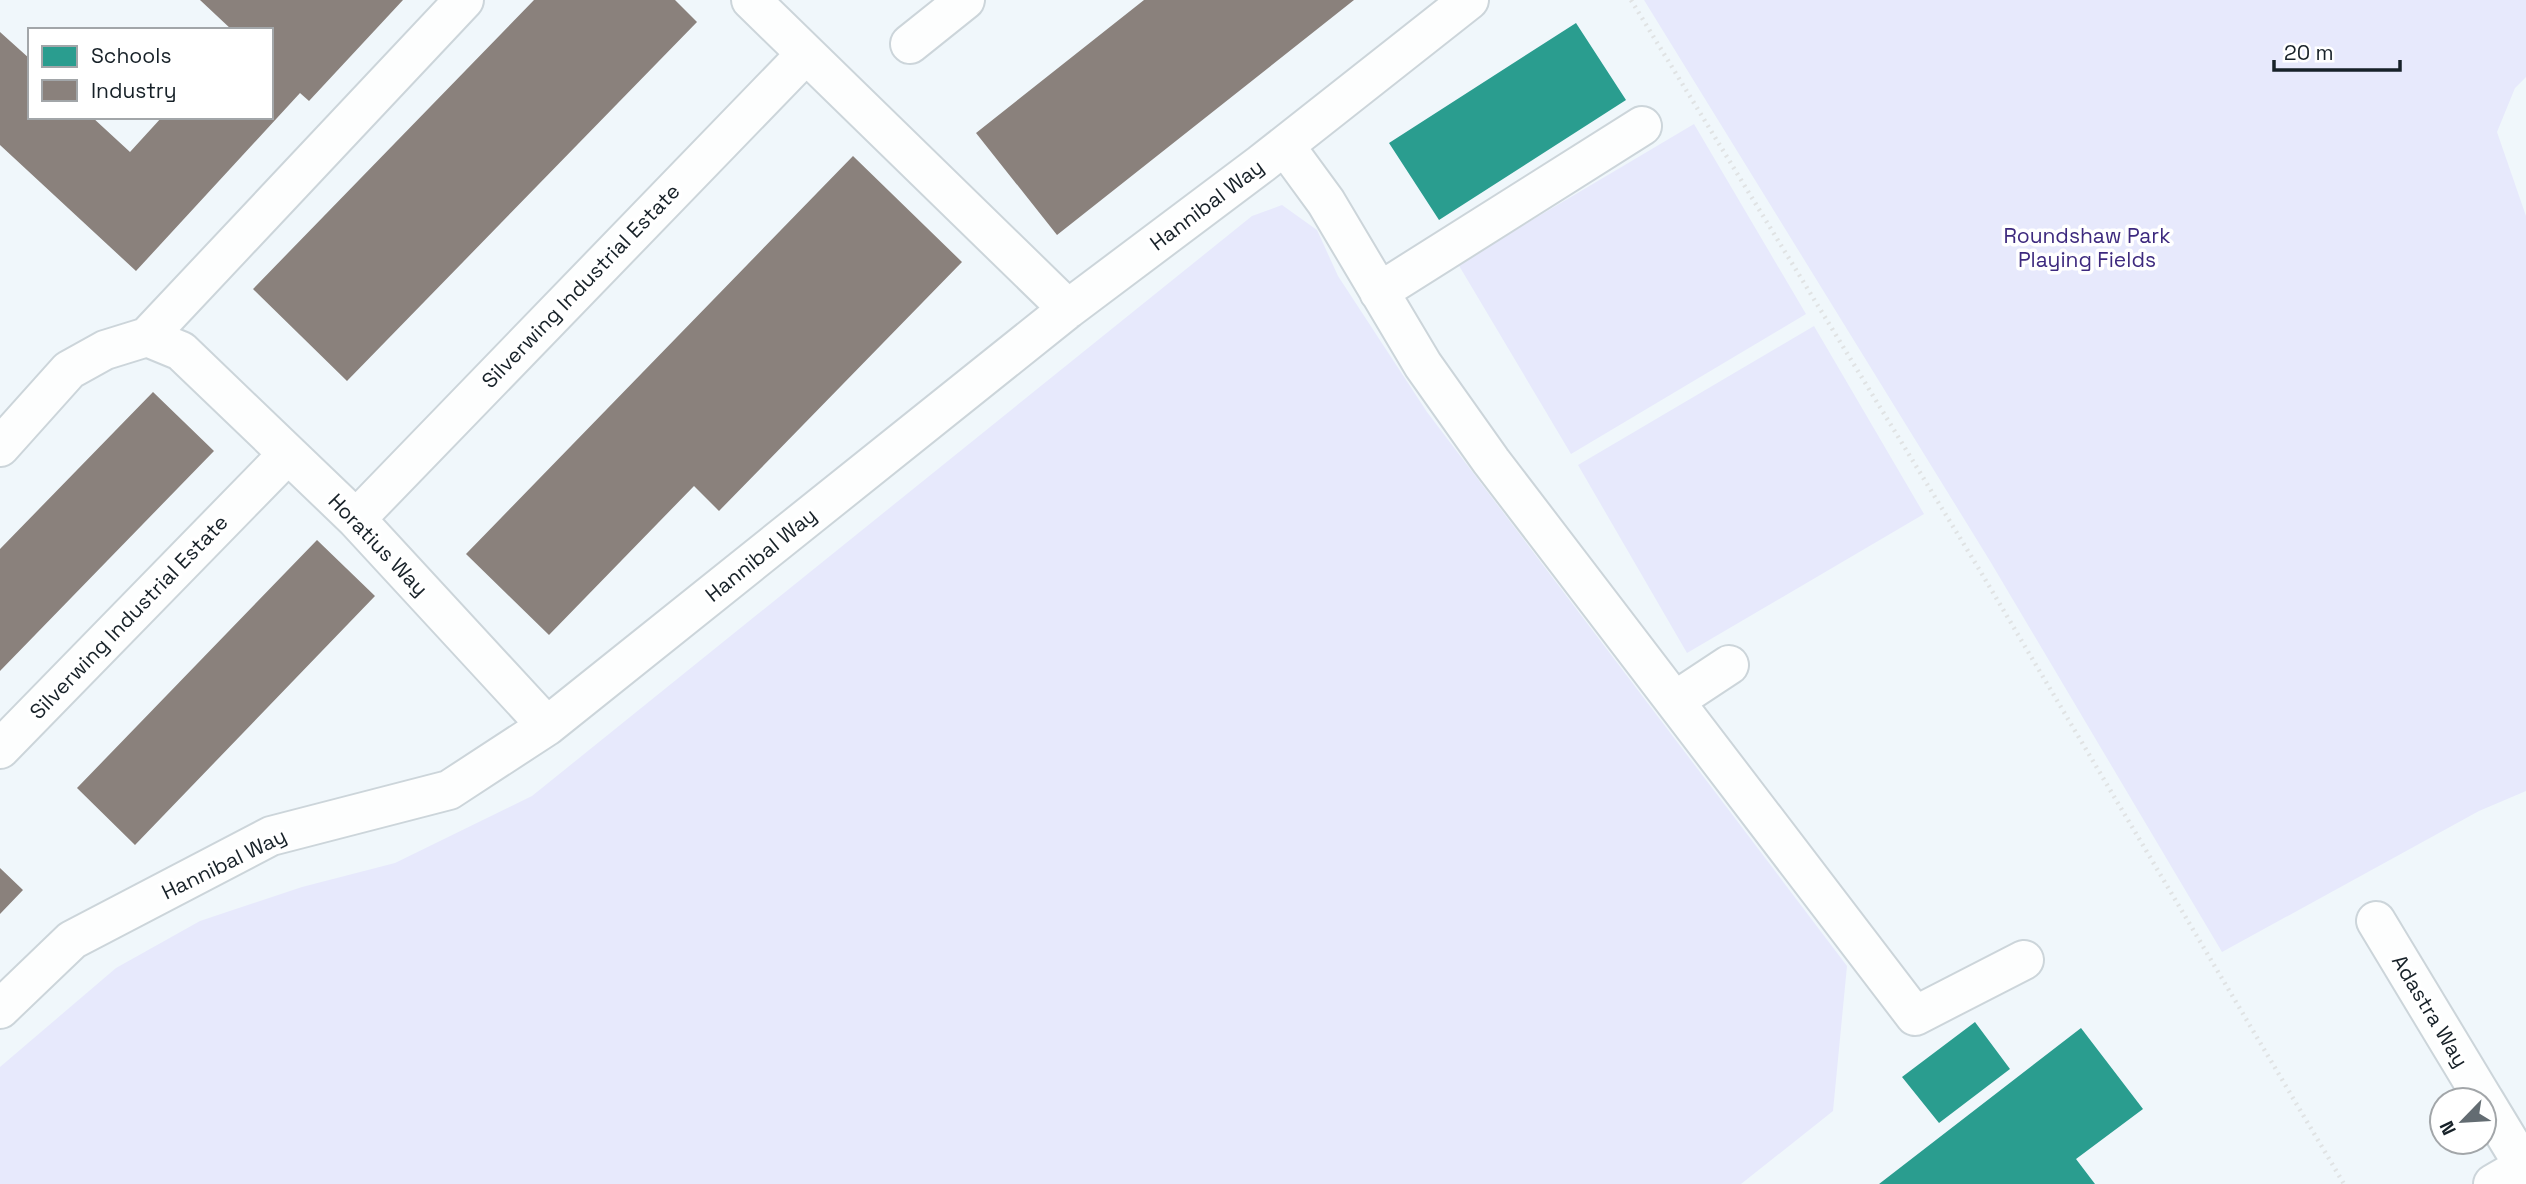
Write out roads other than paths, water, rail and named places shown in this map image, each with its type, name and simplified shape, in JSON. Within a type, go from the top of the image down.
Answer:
[{"type":"street","points":[[0,447],[69,370],[105,350],[147,337],[464,0]]},
{"type":"street","points":[[751,0],[1068,309]]},
{"type":"street","points":[[910,44],[965,0]]},
{"type":"street","name":"Hannibal Way","points":[[0,1009],[72,940],[271,836],[449,790],[547,726],[1068,309],[1285,146],[1469,0]]},
{"type":"street","name":"Silverwing Industrial Estate","points":[[356,519],[806,54]]},
{"type":"street","points":[[1379,292],[1642,126]]},
{"type":"street","points":[[1285,146],[1326,202],[1423,365],[1491,461],[1915,1016],[2024,961]]},
{"type":"street","name":"Horatius Way","points":[[147,337],[181,351],[356,519],[547,726]]},
{"type":"street","name":"Silverwing Industrial Estate","points":[[0,748],[287,455]]},
{"type":"street","points":[[1675,700],[1729,665]]},
{"type":"street","name":"Adastra Way","points":[[2376,921],[2476,1086]]},
{"type":"street","name":"Adastra Way","points":[[2498,1133],[2514,1171]]},
{"type":"park label","name":"Roundshaw Park Playing Fields","points":[[2087,248]]}]
